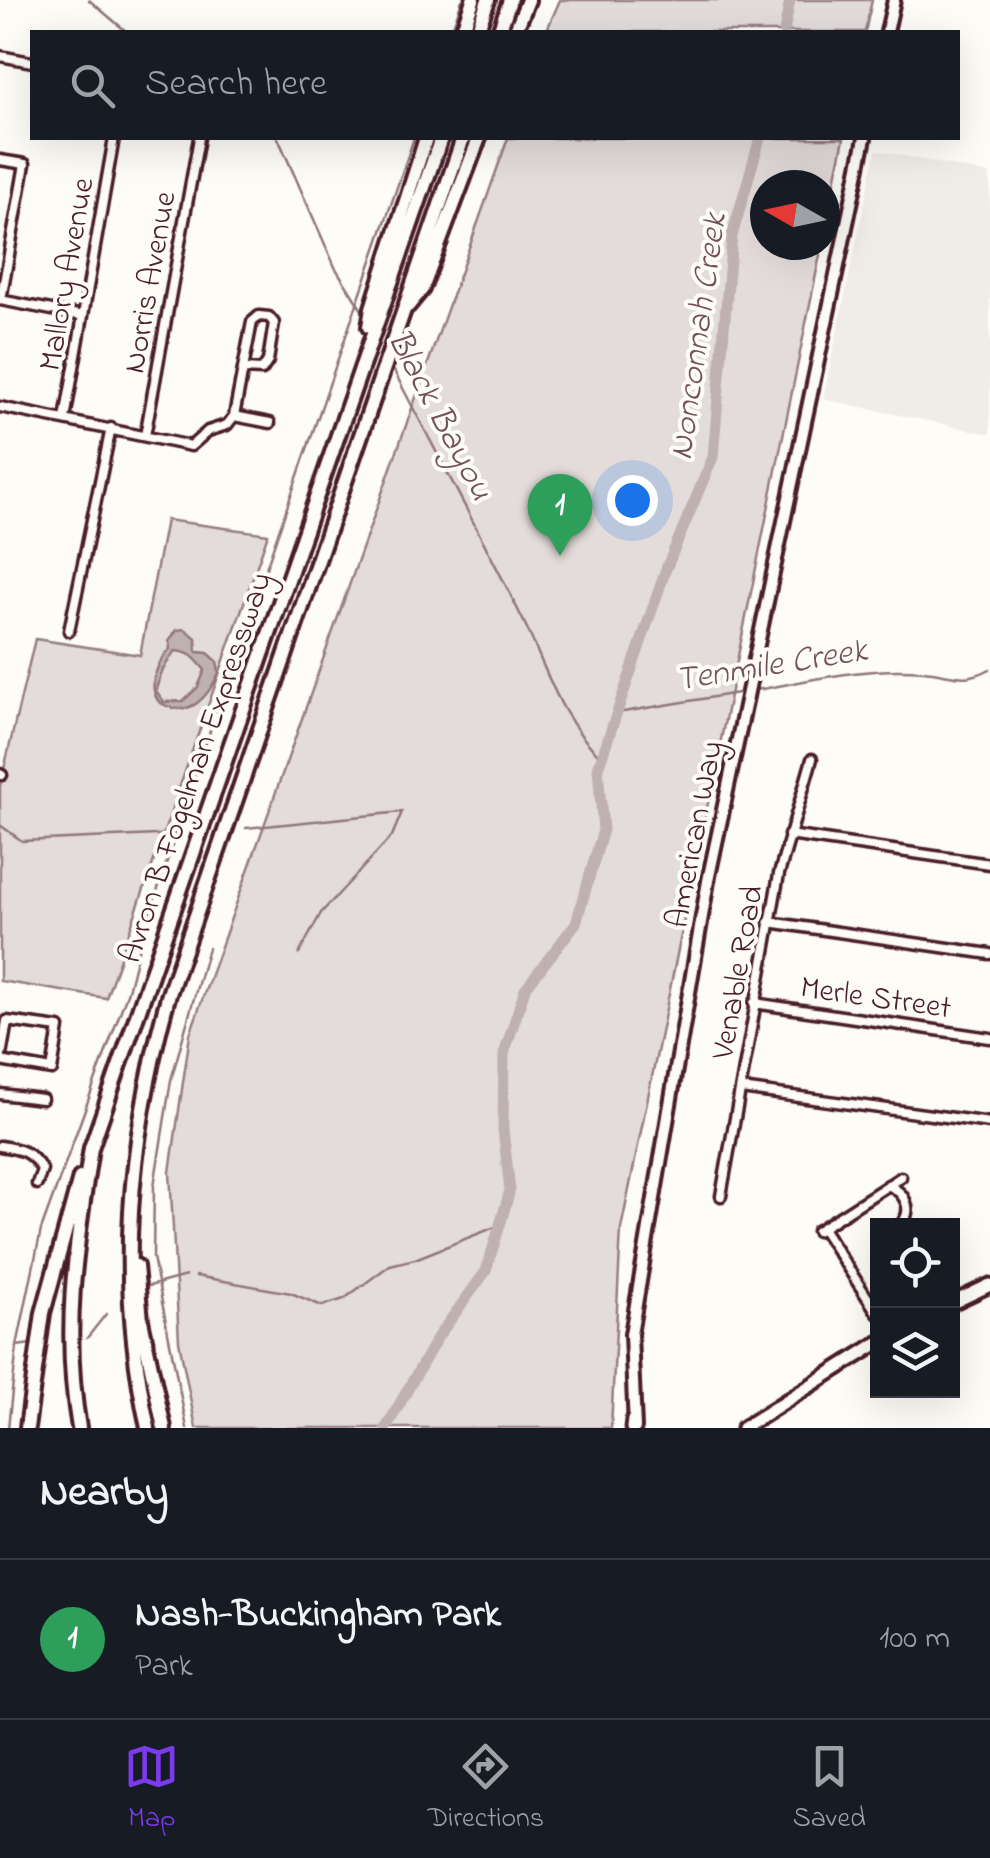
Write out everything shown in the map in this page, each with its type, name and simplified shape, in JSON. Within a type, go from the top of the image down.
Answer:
[{"type":"highway","points":[[463,28],[472,0]]},
{"type":"highway","points":[[478,30],[488,0]]},
{"type":"highway","points":[[500,30],[510,0]]},
{"type":"highway","points":[[517,30],[528,0]]},
{"type":"highway","points":[[382,294],[425,140]]},
{"type":"highway","points":[[382,294],[440,140]]},
{"type":"highway","name":"Avron B Fogelman Expressway","points":[[148,1428],[130,1312],[127,1262],[144,1096],[168,998],[462,140]]},
{"type":"highway","points":[[401,318],[422,288],[478,140]]},
{"type":"highway","name":"Avron B Fogelman Expressway","points":[[79,1428],[70,1348],[71,1290],[76,1232],[91,1148],[365,355],[382,294]]},
{"type":"highway","points":[[28,1428],[50,1284],[70,1205],[91,1148]]},
{"type":"highway","points":[[130,1224],[141,1320],[164,1428]]},
{"type":"highway","points":[[960,1299],[990,1285]]},
{"type":"highway","points":[[743,1428],[870,1348]]},
{"type":"main road","points":[[887,30],[894,0]]},
{"type":"main road","name":"American Way","points":[[633,1425],[630,1360],[638,1284],[708,881],[865,140]]},
{"type":"street","points":[[0,56],[30,62]]},
{"type":"street","name":"Mallory Avenue","points":[[65,419],[114,140]]},
{"type":"street","name":"Norris Avenue","points":[[145,436],[199,140]]},
{"type":"street","points":[[0,160],[25,164],[0,300],[82,316]]},
{"type":"street","points":[[0,407],[195,444],[203,434],[227,425],[234,416],[243,369],[252,322],[259,316],[269,317],[274,324],[266,364],[259,370],[243,369]]},
{"type":"street","points":[[234,416],[270,423]]},
{"type":"street","points":[[70,631],[111,428]]},
{"type":"street","name":"Venable Road","points":[[721,1196],[769,922],[812,759]]},
{"type":"street","points":[[789,835],[990,864]]},
{"type":"street","points":[[769,922],[990,954]]},
{"type":"street","name":"Merle Street","points":[[754,1003],[990,1038]]},
{"type":"street","points":[[7,1021],[59,1028],[52,1070],[0,1062],[2,1039],[7,1021]]},
{"type":"street","points":[[741,1088],[990,1123]]},
{"type":"street","points":[[0,1094],[42,1099]]},
{"type":"street","points":[[0,1146],[26,1150],[36,1159],[42,1170],[37,1184]]},
{"type":"street","points":[[873,1308],[820,1230],[901,1177]]},
{"type":"street","points":[[888,1186],[899,1191],[909,1209],[906,1218]]},
{"type":"shaded area","points":[[560,0],[872,0],[865,30],[547,30]]},
{"type":"shaded area","points":[[507,140],[844,140],[837,170],[750,170],[750,260],[819,260],[621,1229],[611,1428],[196,1428],[179,1341],[170,1172],[190,1034]]},
{"type":"shaded area","points":[[876,150],[990,174],[990,434],[823,399]]},
{"type":"shaded area","points":[[166,520],[268,534],[106,998],[0,981],[0,786],[35,639],[140,655]]},
{"type":"shaded area","points":[[185,629],[196,638],[197,652],[208,653],[217,661],[219,673],[202,699],[179,709],[159,702],[154,689],[158,668],[177,630]],"holes":[[[182,652],[205,670],[198,687],[183,701],[164,702],[156,691],[159,679],[172,655]]]},
{"type":"waterway","name":"Black Bayou","points":[[89,0],[125,30]]},
{"type":"waterway","points":[[452,30],[462,0]]},
{"type":"waterway","name":"Nonconnah Creek","points":[[784,30],[790,0]]},
{"type":"waterway","name":"Black Bayou","points":[[279,140],[335,267],[365,315]]},
{"type":"waterway","points":[[31,1344],[17,1346],[41,1230],[128,991],[200,760],[413,140]]},
{"type":"waterway","name":"Nonconnah Creek","points":[[386,1428],[437,1338],[486,1271],[500,1225],[510,1190],[503,1130],[504,1054],[525,989],[576,923],[603,830],[598,768],[666,569],[713,457],[732,236],[759,140]]},
{"type":"waterway","name":"Black Bayou","points":[[392,367],[507,588],[565,711],[602,758]]},
{"type":"waterway","name":"Tenmile Creek","points":[[751,691],[858,672],[923,671],[964,677],[990,669]]},
{"type":"waterway","name":"Tenmile Creek","points":[[617,713],[744,692]]},
{"type":"waterway","points":[[246,828],[402,812],[392,836],[321,913],[299,954]]},
{"type":"waterway","points":[[0,825],[22,841],[180,834]]},
{"type":"waterway","points":[[187,1428],[153,1257],[154,1186],[171,1080],[208,948]]},
{"type":"waterway","points":[[196,1276],[291,1293],[322,1306],[344,1299],[390,1265],[500,1225]]},
{"type":"waterway","points":[[149,1286],[186,1276]]},
{"type":"waterway","points":[[87,1338],[106,1314]]},
{"type":"waterway","points":[[8,1428],[17,1346]]},
{"type":"place","name":"Nash-Buckingham Park","points":[[560,556]]}]
